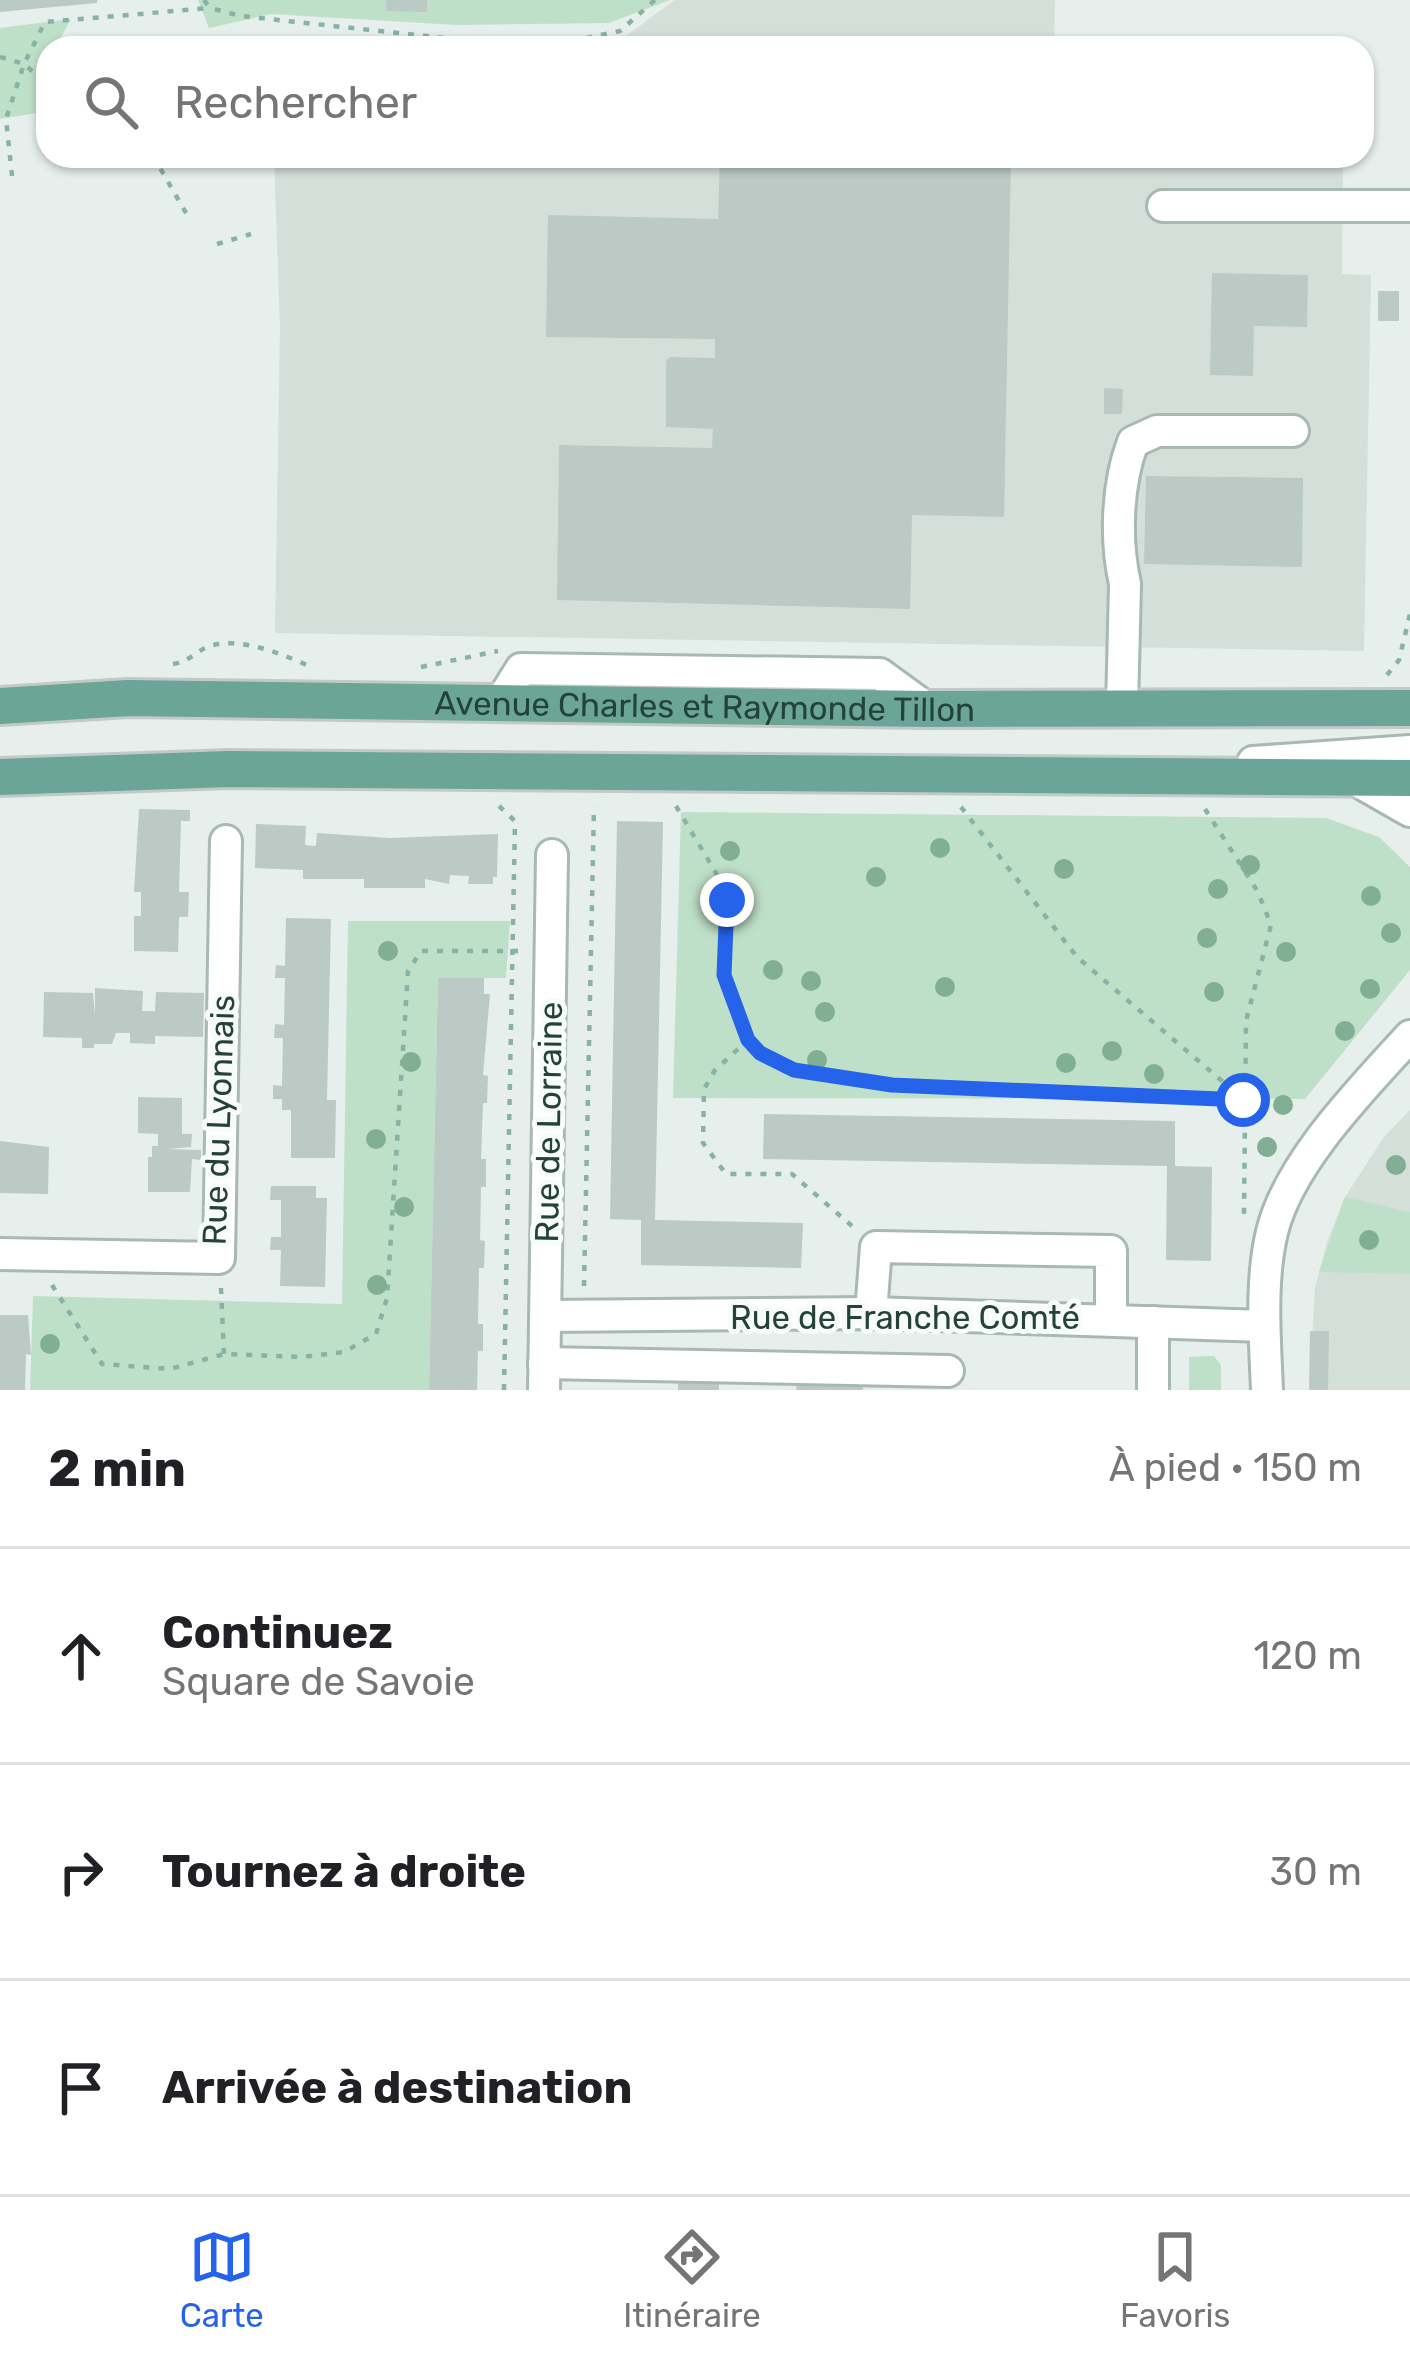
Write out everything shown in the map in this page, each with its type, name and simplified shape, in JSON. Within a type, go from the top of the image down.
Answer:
[{"type":"main road","name":"Avenue Charles et Raymonde Tillon","points":[[0,706],[128,698],[1122,709],[1402,691]]},
{"type":"main road","name":"Avenue Charles et Raymonde Tillon","points":[[0,777],[229,769],[1410,778]]},
{"type":"street","points":[[1163,206],[1410,206]]},
{"type":"street","points":[[1122,709],[1122,471],[1133,442],[1157,430],[1293,431]]},
{"type":"street","points":[[501,701],[521,668],[518,637]]},
{"type":"street","points":[[521,668],[880,674],[928,709]]},
{"type":"street","name":"Avenue Charles et Raymonde Tillon","points":[[1043,776],[1410,751]]},
{"type":"street","points":[[1354,779],[1410,811]]},
{"type":"street","name":"Rue du Lyonnais","points":[[0,1254],[219,1258],[226,841]]},
{"type":"street","name":"Rue de Lorraine","points":[[544,1377],[552,855]]},
{"type":"street","points":[[1267,1390],[1264,1326],[1273,1228],[1307,1160],[1334,1121],[1410,1036]]},
{"type":"street","points":[[871,1313],[876,1247],[1111,1251],[1111,1318]]},
{"type":"street","name":"Rue de Franche Comté","points":[[546,1316],[871,1313],[1264,1326]]},
{"type":"street","points":[[544,1377],[948,1381],[948,1316]]},
{"type":"street","points":[[1153,1322],[1153,1390]]},
{"type":"path","points":[[204,0],[210,8]]},
{"type":"path","points":[[596,36],[620,31],[655,0]]},
{"type":"path","points":[[38,36],[45,22],[210,8],[241,16],[426,36]]},
{"type":"path","points":[[12,176],[6,119],[36,40]]},
{"type":"path","points":[[0,57],[24,64],[36,74]]},
{"type":"path","points":[[160,168],[188,218]]},
{"type":"path","points":[[217,244],[250,234]]},
{"type":"path","points":[[1402,691],[1410,663]]},
{"type":"path","points":[[484,797],[515,821],[504,1390]]},
{"type":"path","points":[[581,1317],[594,800]]},
{"type":"path","points":[[672,800],[716,872],[727,900],[724,975],[748,1040],[778,1064],[839,1079],[1243,1100]]},
{"type":"path","points":[[958,803],[1077,957],[1243,1100]]},
{"type":"path","points":[[1202,804],[1258,892],[1270,925],[1246,1021],[1243,1100],[1244,1231],[1269,1253]]},
{"type":"path","points":[[33,1254],[102,1364],[170,1369],[224,1354],[302,1357],[344,1352],[376,1334],[387,1298],[408,971],[421,951],[550,952]]},
{"type":"path","points":[[748,1040],[715,1070],[704,1089],[704,1143],[726,1174],[792,1174],[876,1247]]},
{"type":"path","points":[[219,1258],[224,1354]]},
{"type":"shaded area","points":[[675,0],[1055,0],[1054,36],[626,36]]},
{"type":"shaded area","points":[[274,168],[1343,168],[1342,274],[1371,275],[1364,651],[275,633],[280,328]]},
{"type":"shaded area","points":[[1410,1110],[1410,1390],[1309,1390],[1315,1288],[1327,1242],[1345,1197],[1384,1137]]},
{"type":"green space","points":[[198,0],[670,0],[609,23],[457,25],[271,14],[209,28]]},
{"type":"green space","points":[[71,19],[62,36],[36,36],[36,113],[0,119],[0,28]]},
{"type":"green space","points":[[681,812],[1326,818],[1379,837],[1410,867],[1410,970],[1305,1099],[673,1098]]},
{"type":"green space","points":[[348,921],[510,921],[506,978],[438,978],[429,1390],[30,1390],[33,1296],[342,1304]]},
{"type":"green space","points":[[1345,1197],[1410,1212],[1410,1274],[1319,1272]]},
{"type":"green space","points":[[1214,1356],[1221,1365],[1221,1390],[1189,1390],[1189,1357]]},
{"type":"building","points":[[0,0],[97,0],[97,3],[0,12]]},
{"type":"building","points":[[386,0],[427,0],[427,12],[386,11]]},
{"type":"building","points":[[720,168],[1011,168],[1004,517],[912,515],[910,609],[557,600],[559,445],[712,448],[713,429],[666,427],[666,361],[670,357],[715,358],[715,339],[546,337],[548,215],[718,219]]},
{"type":"building","points":[[1212,273],[1308,275],[1307,327],[1254,326],[1253,376],[1210,375]]},
{"type":"building","points":[[1378,291],[1399,291],[1399,321],[1378,321]]},
{"type":"building","points":[[1104,388],[1123,389],[1122,414],[1104,414]]},
{"type":"building","points":[[1146,476],[1303,478],[1302,567],[1144,564]]},
{"type":"building","points":[[139,809],[190,810],[190,821],[181,821],[179,892],[189,892],[188,917],[179,917],[178,952],[134,951],[134,916],[141,916],[141,892],[134,892]]},
{"type":"building","points":[[617,821],[663,822],[655,1220],[803,1223],[801,1268],[641,1265],[641,1220],[610,1219]]},
{"type":"building","points":[[256,824],[306,826],[305,845],[316,846],[317,833],[390,838],[498,834],[497,877],[493,884],[468,884],[469,876],[450,875],[449,884],[425,879],[425,888],[364,888],[364,879],[303,879],[303,870],[255,868]]},
{"type":"building","points":[[286,918],[331,919],[327,1100],[336,1100],[335,1158],[291,1158],[291,1110],[282,1110],[282,1099],[273,1099],[273,1085],[282,1086],[283,1038],[274,1038],[275,1024],[284,1025],[285,978],[275,978],[276,965],[285,966]]},
{"type":"building","points":[[438,978],[484,978],[484,994],[490,994],[481,1159],[486,1159],[486,1187],[481,1187],[480,1240],[485,1241],[484,1268],[479,1268],[478,1324],[483,1324],[483,1351],[478,1351],[477,1390],[429,1390]]},
{"type":"building","points":[[95,988],[143,991],[142,1011],[155,1011],[156,992],[204,993],[203,1037],[155,1036],[155,1044],[130,1043],[130,1033],[116,1033],[112,1044],[82,1048],[82,1038],[43,1037],[44,992],[93,993],[95,1016]]},
{"type":"building","points":[[138,1097],[182,1098],[182,1134],[192,1134],[191,1147],[167,1149],[201,1150],[201,1160],[192,1159],[190,1192],[148,1192],[148,1157],[152,1157],[152,1146],[158,1146],[158,1134],[138,1133]]},
{"type":"building","points":[[764,1114],[1175,1121],[1175,1166],[1212,1167],[1211,1261],[1166,1260],[1167,1166],[763,1159]]},
{"type":"building","points":[[0,1141],[49,1147],[48,1194],[0,1193]]},
{"type":"building","points":[[271,1186],[316,1186],[316,1198],[327,1198],[325,1287],[280,1286],[281,1250],[270,1250],[271,1237],[281,1237],[281,1200],[270,1200]]},
{"type":"building","points":[[0,1315],[28,1315],[31,1355],[26,1354],[25,1390],[0,1390]]},
{"type":"building","points":[[1310,1331],[1329,1331],[1328,1390],[1309,1390]]},
{"type":"building","points":[[678,1382],[719,1383],[719,1390],[678,1390]]},
{"type":"building","points":[[797,1384],[863,1385],[863,1390],[796,1390]]},
{"type":"route","points":[[727,900],[724,975],[729,994],[748,1040],[778,1064],[839,1079],[892,1085],[1243,1100]]}]
